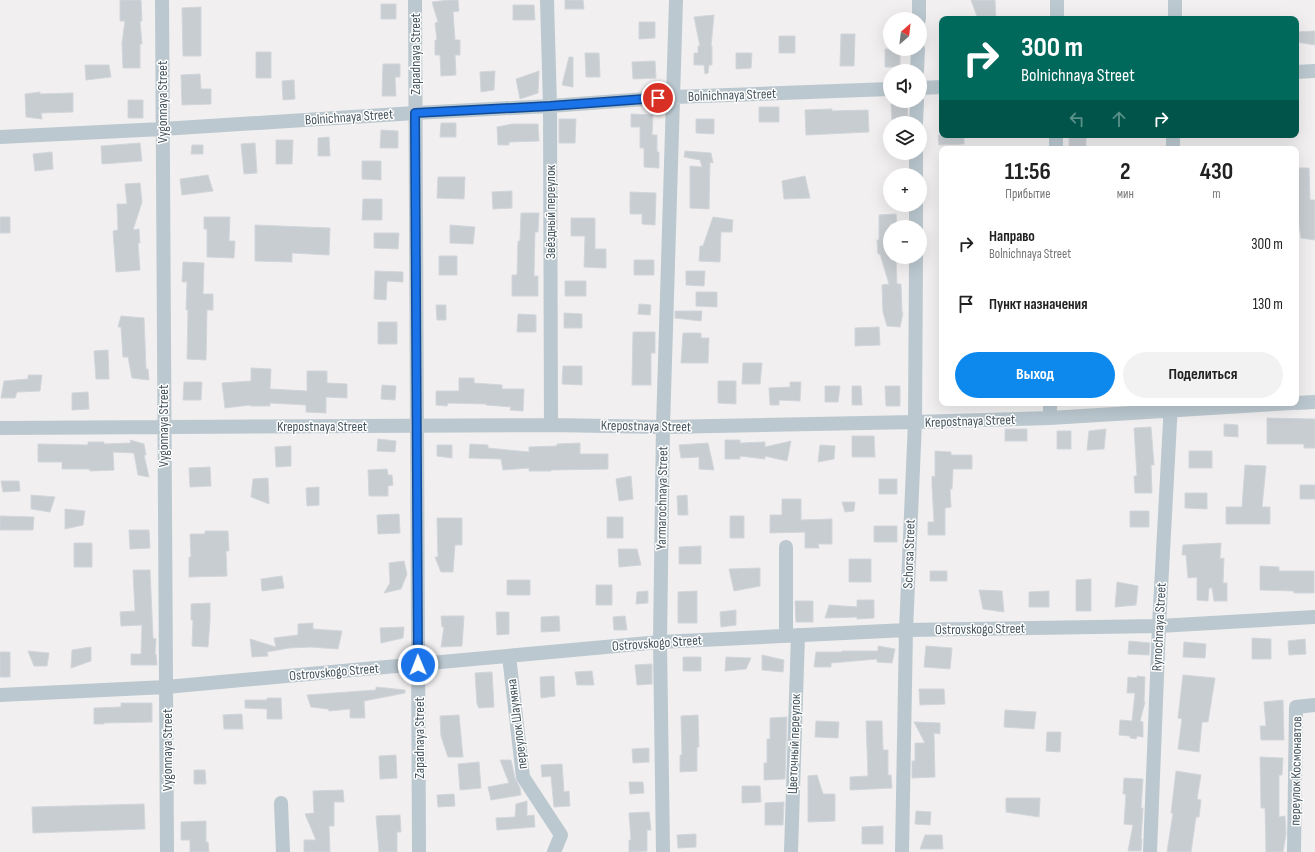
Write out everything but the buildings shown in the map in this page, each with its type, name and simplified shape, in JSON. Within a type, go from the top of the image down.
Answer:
[{"type":"street","name":"Vygonnaya Street","points":[[162,0],[163,426],[167,852]]},
{"type":"street","name":"Zapadnaya Street","points":[[415,0],[419,852]]},
{"type":"street","name":"Звёздный переулок","points":[[547,0],[550,106],[551,425]]},
{"type":"street","name":"Yarmarochnaya Street","points":[[663,852],[660,642],[663,427],[676,0]]},
{"type":"street","points":[[919,12],[920,0]]},
{"type":"street","points":[[1057,0],[1057,16]]},
{"type":"street","points":[[1175,0],[1175,16]]},
{"type":"street","points":[[1299,72],[1315,71]]},
{"type":"street","points":[[927,88],[939,87]]},
{"type":"street","name":"Bolnichnaya Street","points":[[0,137],[550,106],[673,97],[883,89]]},
{"type":"street","name":"Schorsa Street","points":[[902,852],[906,630],[915,422],[916,264]]},
{"type":"street","points":[[1299,403],[1315,402]]},
{"type":"street","points":[[1050,406],[1050,418]]},
{"type":"street","name":"Krepostnaya Street","points":[[0,428],[551,425],[663,427],[1050,418],[1171,406]]},
{"type":"street","name":"Rynochnaya Street","points":[[1150,852],[1158,626],[1171,406]]},
{"type":"street","name":"Цветочный переулок","points":[[786,547],[792,635],[791,852]]},
{"type":"street","name":"Ostrovskogo Street","points":[[0,695],[166,687],[660,642],[906,630],[1158,626],[1315,617]]},
{"type":"street","name":"переулок Шаумяна","points":[[509,656],[523,778],[561,835],[554,852]]},
{"type":"street","name":"переулок Космонавтов","points":[[1294,852],[1296,707],[1315,705]]},
{"type":"street","points":[[281,803],[283,852]]},
{"type":"route","points":[[418,665],[415,113],[550,106],[658,98]]}]
